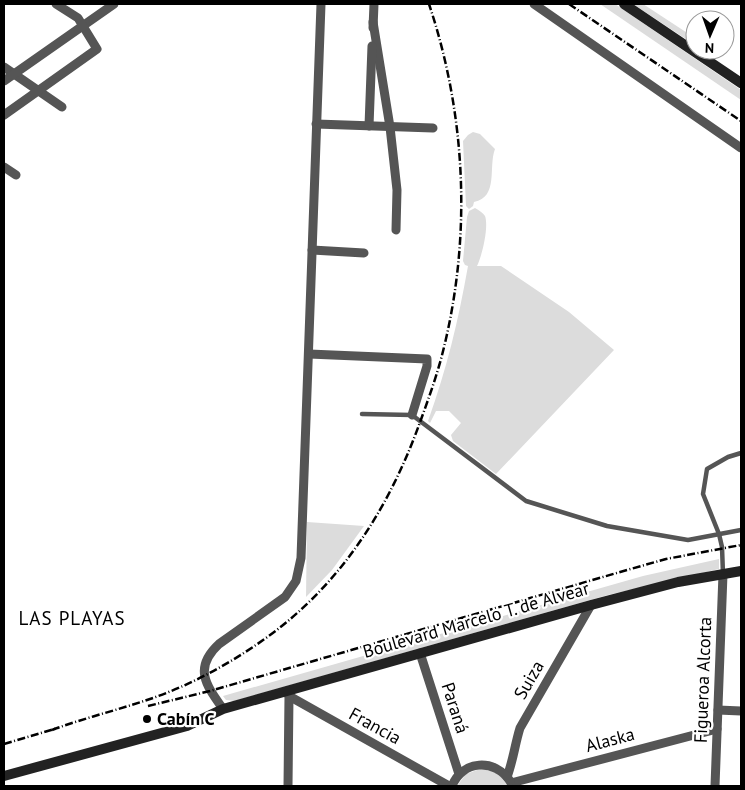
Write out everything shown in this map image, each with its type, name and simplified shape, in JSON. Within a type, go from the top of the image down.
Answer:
[{"type":"main road","points":[[624,4],[741,83]]},
{"type":"main road","name":"Boulevard Marcelo T. de Alvear","points":[[4,776],[187,726],[223,709],[288,694],[420,652],[591,604],[678,582],[741,571]]},
{"type":"street","points":[[4,115],[97,48],[78,18],[56,4]]},
{"type":"street","points":[[4,81],[114,4]]},
{"type":"street","points":[[223,709],[210,691],[204,676],[204,667],[208,656],[219,644],[285,597],[291,590],[299,572],[301,558],[321,4]]},
{"type":"street","points":[[369,126],[374,4]]},
{"type":"street","points":[[534,4],[741,148]]},
{"type":"street","points":[[373,22],[390,126],[397,190],[396,230]]},
{"type":"street","points":[[4,67],[62,106]]},
{"type":"street","points":[[316,124],[433,128]]},
{"type":"street","points":[[4,167],[16,175]]},
{"type":"street","points":[[312,250],[364,253]]},
{"type":"street","points":[[309,354],[427,359],[427,366],[412,415]]},
{"type":"street","name":"Figueroa Alcorta","points":[[715,786],[723,574]]},
{"type":"street","name":"Suiza","points":[[510,782],[515,742],[520,728],[591,604]]},
{"type":"street","name":"Paraná","points":[[420,652],[459,774]]},
{"type":"street","points":[[288,694],[288,786]]},
{"type":"street","name":"Francia","points":[[288,694],[450,786]]},
{"type":"street","points":[[718,710],[741,711]]},
{"type":"street","name":"Alaska","points":[[510,782],[717,729]]},
{"type":"street","points":[[450,786],[459,774],[468,767],[484,764],[499,770],[510,782]]},
{"type":"lane","points":[[362,414],[412,415],[530,502],[607,526],[688,540],[741,530]]},
{"type":"lane","points":[[723,574],[722,548],[719,534],[703,494],[708,469],[728,457],[741,453]]},
{"type":"shaded area","points":[[600,4],[615,4],[685,52],[685,60],[697,60],[741,90],[741,100]]},
{"type":"shaded area","points":[[633,4],[643,4],[685,31],[685,38]]},
{"type":"shaded area","points":[[473,132],[480,134],[495,149],[490,188],[482,199],[474,202],[473,206],[469,209],[466,206],[463,141]]},
{"type":"shaded area","points":[[475,208],[485,216],[486,221],[481,256],[477,266],[501,266],[569,312],[614,350],[496,474],[453,441],[451,435],[461,423],[449,411],[436,411],[430,423],[428,421],[456,326],[468,266],[463,261],[467,217],[469,211]]},
{"type":"shaded area","points":[[307,522],[364,526],[332,570],[306,597]]},
{"type":"shaded area","points":[[719,559],[719,569],[608,595],[234,701],[226,700],[223,696],[643,576]]},
{"type":"shaded area","points":[[480,769],[497,773],[508,786],[457,786],[466,774]]},
{"type":"railway","points":[[52,730],[150,699],[180,687],[225,665],[266,638],[293,617],[339,570],[359,544],[392,487],[407,456],[439,367],[451,315],[458,270],[461,225],[461,180],[458,136],[442,47],[429,4]]},
{"type":"railway","points":[[569,4],[741,121]]},
{"type":"railway","points":[[148,706],[210,691],[666,559],[741,545]]},
{"type":"railway","points":[[4,744],[58,728]]},
{"type":"place","name":"Cabín C","points":[[147,719]]},
{"type":"district","name":"LAS PLAYAS","points":[[72,618]]}]
